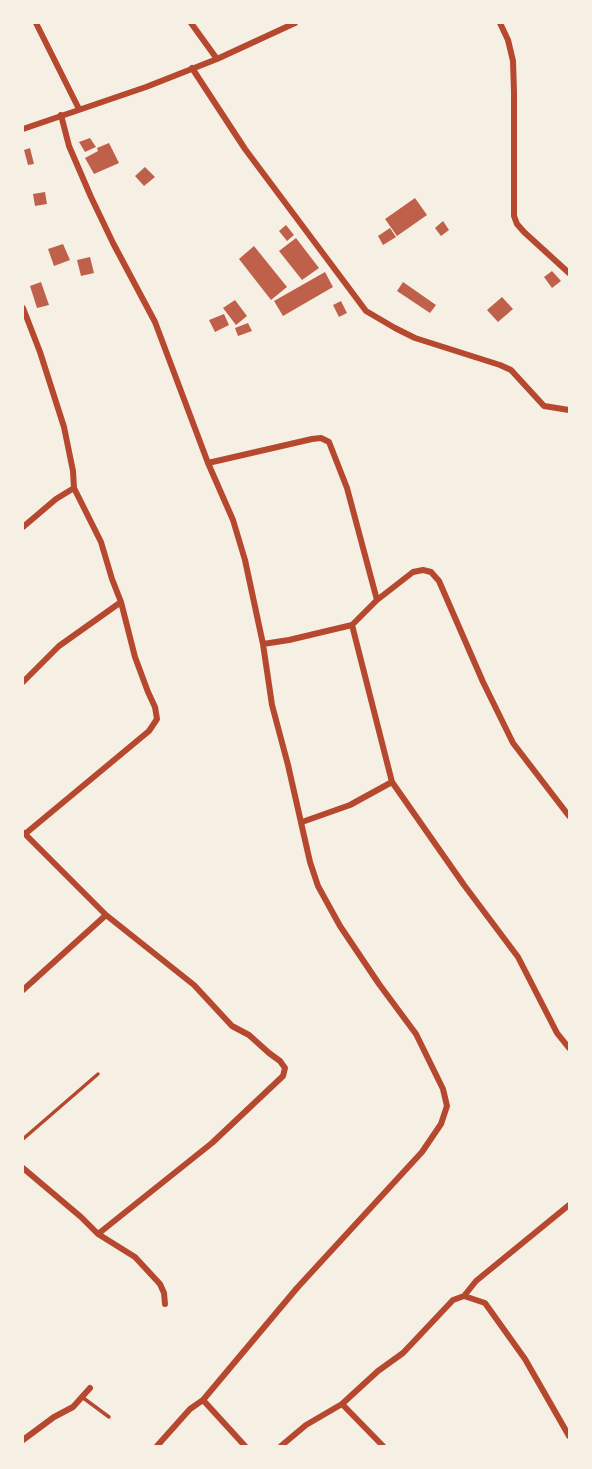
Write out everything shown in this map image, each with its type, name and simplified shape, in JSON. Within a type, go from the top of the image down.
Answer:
[{"type":"street","points":[[36,23],[79,109]]},
{"type":"street","points":[[191,23],[216,59]]},
{"type":"street","points":[[23,128],[146,87],[295,23]]},
{"type":"street","points":[[500,23],[513,61],[514,216],[524,232],[569,273]]},
{"type":"street","points":[[192,68],[245,149],[366,311],[415,338],[511,370],[544,405],[569,410]]},
{"type":"street","points":[[61,116],[69,146],[91,197],[155,322],[208,463],[233,520],[245,560],[263,644],[272,705],[318,886],[353,945],[416,1034],[443,1089],[447,1106],[441,1124],[422,1152],[297,1288],[203,1400],[190,1409],[157,1446]]},
{"type":"street","points":[[23,308],[64,427],[74,488],[102,542],[135,657],[155,706],[156,719],[149,731],[24,833],[106,915],[194,985],[232,1026],[249,1035],[285,1068],[284,1076],[212,1143],[98,1234]]},
{"type":"street","points":[[208,463],[312,439],[321,438],[328,442],[347,488],[377,600]]},
{"type":"street","points":[[23,527],[56,499],[74,488]]},
{"type":"street","points":[[263,644],[352,625],[377,600],[413,572],[431,572],[439,581],[513,743],[569,816]]},
{"type":"street","points":[[23,682],[60,646],[121,602]]},
{"type":"street","points":[[352,625],[392,782],[518,957],[558,1033],[569,1048]]},
{"type":"street","points":[[302,822],[350,805],[392,782]]},
{"type":"street","points":[[23,990],[106,915]]},
{"type":"street","points":[[23,1168],[98,1234],[135,1257],[160,1284],[164,1293],[164,1304]]},
{"type":"street","points":[[281,1446],[306,1425],[342,1404],[378,1371],[403,1353],[453,1300],[464,1296],[476,1281],[569,1205]]},
{"type":"street","points":[[464,1296],[485,1303],[525,1359],[569,1436]]},
{"type":"street","points":[[23,1440],[54,1417],[73,1407],[90,1388]]},
{"type":"street","points":[[203,1400],[245,1446]]},
{"type":"street","points":[[342,1404],[383,1446]]},
{"type":"lane","points":[[23,1139],[98,1074]]},
{"type":"lane","points":[[82,1397],[109,1417]]},
{"type":"building","points":[[90,138],[96,147],[85,152],[79,142]]},
{"type":"building","points":[[109,143],[119,163],[94,174],[85,158],[98,151],[97,148]]},
{"type":"building","points":[[30,148],[34,164],[28,165],[24,150]]},
{"type":"building","points":[[145,167],[155,177],[144,186],[135,176]]},
{"type":"building","points":[[45,192],[47,204],[35,206],[33,194]]},
{"type":"building","points":[[415,198],[427,215],[397,236],[385,219]]},
{"type":"building","points":[[443,221],[449,230],[441,236],[435,228]]},
{"type":"building","points":[[286,225],[294,235],[287,241],[279,231]]},
{"type":"building","points":[[390,228],[396,237],[383,245],[378,236]]},
{"type":"building","points":[[296,238],[319,268],[302,280],[279,251]]},
{"type":"building","points":[[63,244],[70,260],[54,266],[48,249]]},
{"type":"building","points":[[254,246],[287,287],[271,300],[239,259]]},
{"type":"building","points":[[90,257],[94,273],[81,276],[77,260]]},
{"type":"building","points":[[552,271],[561,281],[552,288],[544,277]]},
{"type":"building","points":[[325,272],[333,287],[283,316],[274,301]]},
{"type":"building","points":[[41,282],[49,305],[37,308],[30,286]]},
{"type":"building","points":[[403,282],[436,305],[430,313],[397,291]]},
{"type":"building","points":[[502,297],[513,309],[498,322],[487,310]]},
{"type":"building","points":[[235,300],[247,316],[236,325],[223,308]]},
{"type":"building","points":[[341,301],[347,313],[339,317],[333,305]]},
{"type":"building","points":[[224,314],[229,325],[215,332],[209,320]]},
{"type":"building","points":[[248,323],[252,331],[238,336],[235,328]]}]
